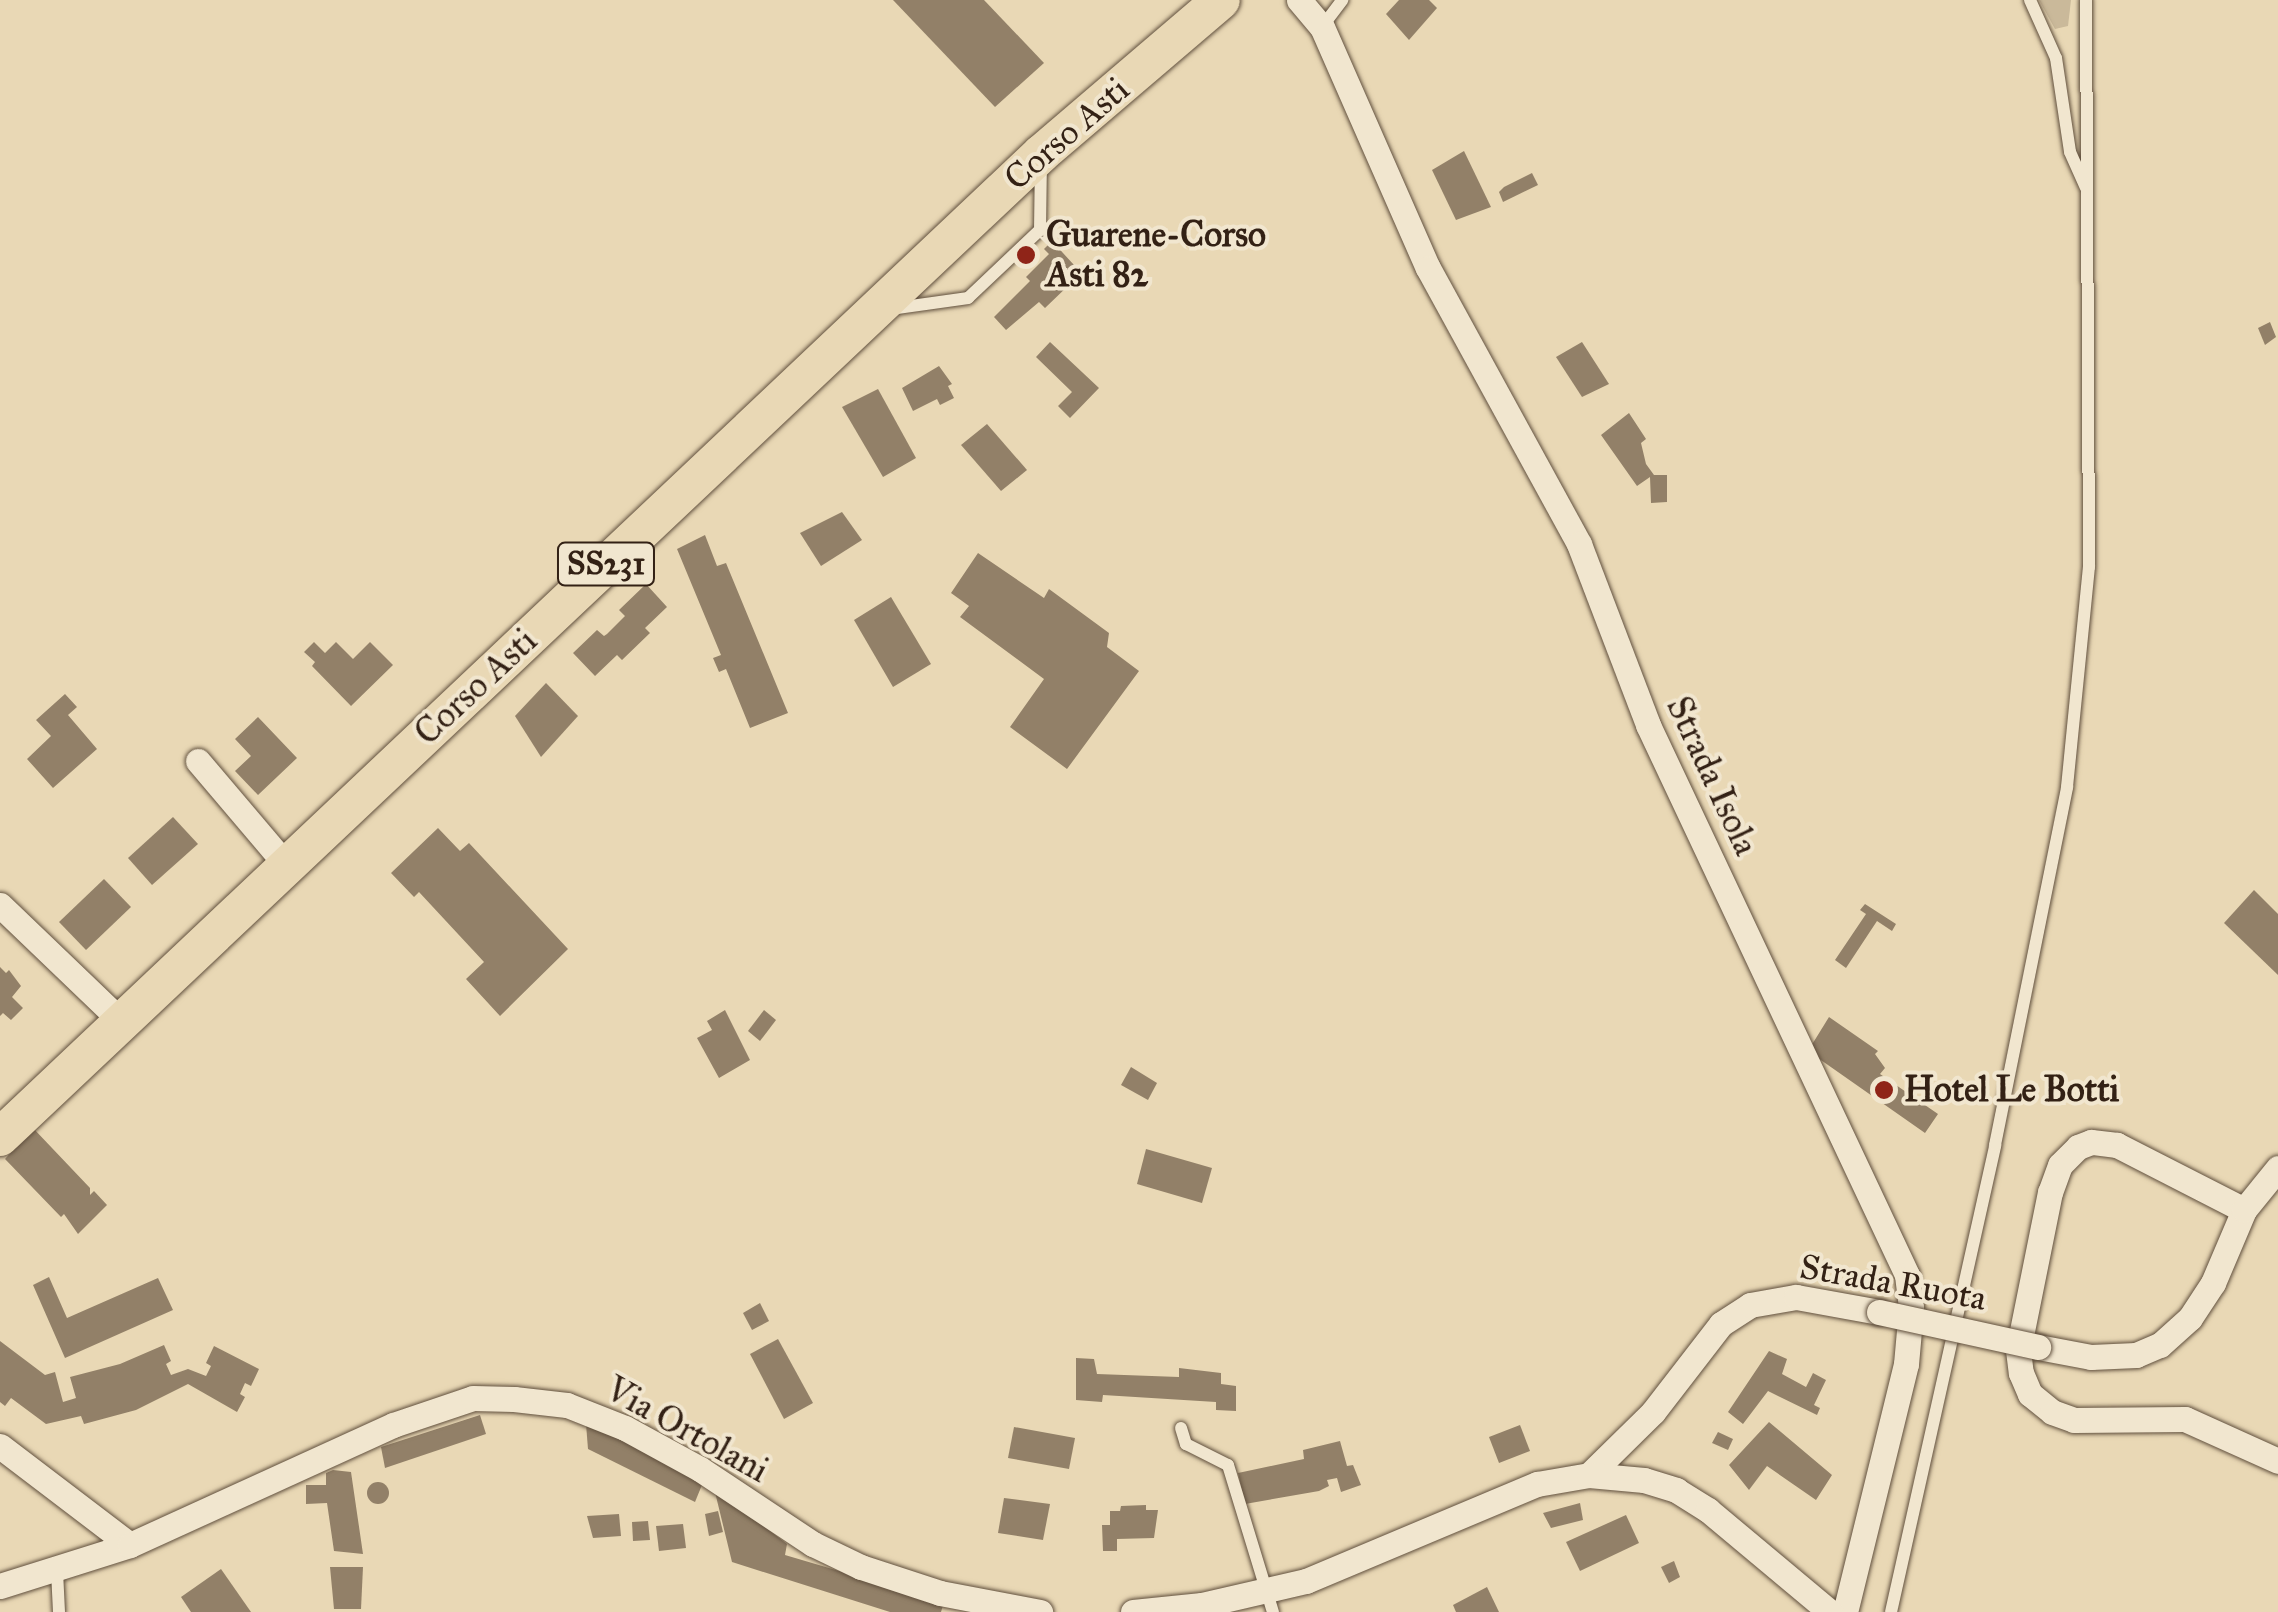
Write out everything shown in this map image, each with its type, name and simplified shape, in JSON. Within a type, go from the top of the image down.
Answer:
[{"type":"main road","name":"Corso Asti","points":[[0,1137],[1042,152],[1221,0]]},
{"type":"street","name":"Strada Isola","points":[[1299,0],[1322,26],[1428,268],[1578,544],[1648,725],[1907,1274],[1911,1308],[1906,1364],[1845,1612]]},
{"type":"street","points":[[198,760],[287,866]]},
{"type":"street","points":[[0,905],[122,1022]]},
{"type":"street","name":"Strada Ruota","points":[[2244,1210],[2104,1142],[2090,1142],[2068,1154],[2050,1192],[2018,1350],[2021,1373],[2030,1394],[2052,1412],[2074,1420],[2185,1419],[2278,1461]]},
{"type":"street","name":"Strada Ruota","points":[[1588,1475],[1653,1412],[1721,1324],[1750,1305],[1796,1298],[2091,1357],[2136,1354],[2160,1345],[2190,1318],[2213,1283],[2244,1210],[2278,1168]]},
{"type":"street","name":"Via Ortolani","points":[[0,1586],[130,1545],[393,1426],[473,1398],[514,1399],[566,1405],[625,1428],[700,1469],[813,1544],[861,1567],[940,1593],[1040,1612]]},
{"type":"street","points":[[0,1446],[130,1545]]},
{"type":"street","points":[[1133,1612],[1270,1601],[1537,1484],[1588,1475],[1644,1480],[1676,1490],[1708,1510],[1830,1612]]},
{"type":"lane","points":[[1322,26],[1342,0]]},
{"type":"lane","points":[[2030,0],[2056,58],[2070,152],[2088,193]]},
{"type":"lane","points":[[1891,1612],[1995,1145],[2067,786],[2089,567],[2086,0]]},
{"type":"lane","points":[[873,312],[968,298],[1040,230],[1042,152]]},
{"type":"lane","points":[[1182,1428],[1186,1444],[1228,1465],[1270,1601]]},
{"type":"lane","points":[[56,1571],[59,1612]]},
{"type":"shaded area","points":[[2039,0],[2071,0],[2068,26],[2055,29]]},
{"type":"building","points":[[893,0],[984,0],[1044,63],[995,107]]},
{"type":"building","points":[[1399,0],[1429,0],[1437,8],[1409,40],[1386,14]]},
{"type":"building","points":[[1464,151],[1491,207],[1456,220],[1432,170]]},
{"type":"building","points":[[1532,173],[1538,185],[1503,202],[1499,192],[1504,187]]},
{"type":"building","points":[[1052,241],[1074,265],[1064,278],[1070,284],[1045,308],[1039,302],[1006,330],[994,317],[1030,281],[1026,277],[1049,254],[1044,249]]},
{"type":"building","points":[[2270,322],[2276,337],[2265,345],[2258,328]]},
{"type":"building","points":[[1050,342],[1099,388],[1070,418],[1058,406],[1072,392],[1036,357]]},
{"type":"building","points":[[1582,342],[1609,384],[1582,397],[1556,357]]},
{"type":"building","points":[[939,366],[952,384],[948,386],[954,398],[940,405],[937,399],[913,411],[902,388]]},
{"type":"building","points":[[878,389],[916,458],[883,477],[842,407]]},
{"type":"building","points":[[1629,413],[1646,439],[1641,443],[1646,464],[1654,475],[1667,475],[1667,502],[1651,503],[1650,477],[1637,486],[1601,435]]},
{"type":"building","points":[[987,424],[1027,470],[1001,491],[961,445]]},
{"type":"building","points":[[842,512],[862,540],[821,566],[800,533]]},
{"type":"building","points":[[705,535],[717,566],[726,563],[788,713],[750,728],[726,669],[719,672],[713,658],[721,655],[677,549]]},
{"type":"building","points":[[978,553],[1044,598],[1049,589],[1109,633],[1107,647],[1139,671],[1067,769],[1010,727],[1044,679],[960,617],[969,606],[951,593]]},
{"type":"building","points":[[646,584],[667,607],[645,628],[650,633],[622,660],[617,655],[595,676],[573,653],[597,630],[607,634],[625,616],[619,610]]},
{"type":"building","points":[[891,597],[931,664],[893,687],[854,620]]},
{"type":"building","points":[[314,642],[325,653],[336,642],[353,659],[370,642],[393,665],[351,706],[312,666],[315,662],[304,652]]},
{"type":"building","points":[[546,683],[578,716],[541,757],[515,716]]},
{"type":"building","points":[[65,694],[77,707],[68,715],[97,749],[53,788],[27,759],[51,736],[36,720]]},
{"type":"building","points":[[258,717],[297,758],[258,795],[235,771],[251,756],[235,739]]},
{"type":"building","points":[[173,817],[198,844],[152,885],[128,858]]},
{"type":"building","points":[[438,828],[460,851],[469,843],[568,949],[500,1016],[466,979],[484,962],[419,892],[414,897],[391,873]]},
{"type":"building","points":[[104,879],[131,907],[86,950],[59,922]]},
{"type":"building","points":[[2254,890],[2278,914],[2278,975],[2224,923]]},
{"type":"building","points":[[1865,904],[1896,924],[1892,931],[1877,921],[1846,968],[1835,960],[1866,914],[1860,910]]},
{"type":"building","points":[[0,967],[6,973],[9,970],[21,986],[12,997],[23,1008],[11,1020],[3,1013],[0,1016]]},
{"type":"building","points":[[725,1010],[750,1060],[719,1078],[697,1038],[712,1030],[707,1021]]},
{"type":"building","points":[[764,1010],[776,1020],[760,1041],[748,1031]]},
{"type":"building","name":"Hotel Le Botti","points":[[1829,1017],[1878,1051],[1875,1054],[1885,1068],[1880,1074],[1938,1114],[1925,1133],[1808,1051]]},
{"type":"building","points":[[1131,1067],[1157,1083],[1148,1100],[1121,1085]]},
{"type":"building","points":[[33,1128],[90,1188],[90,1195],[94,1191],[107,1205],[78,1234],[64,1214],[61,1217],[5,1159]]},
{"type":"building","points":[[1146,1149],[1212,1168],[1202,1203],[1137,1184]]},
{"type":"building","points":[[49,1277],[67,1318],[158,1278],[173,1310],[65,1358],[33,1285]]},
{"type":"building","points":[[760,1303],[769,1321],[752,1330],[743,1313]]},
{"type":"building","points":[[778,1339],[813,1403],[784,1419],[750,1354]]},
{"type":"building","points":[[0,1341],[45,1375],[55,1372],[63,1402],[76,1398],[70,1377],[120,1364],[164,1345],[171,1361],[166,1364],[171,1375],[188,1369],[206,1376],[211,1366],[206,1363],[214,1346],[259,1369],[251,1386],[245,1383],[240,1394],[245,1397],[237,1412],[188,1384],[136,1410],[84,1424],[81,1416],[46,1424],[11,1398],[5,1406],[0,1402]]},
{"type":"building","points":[[1769,1351],[1787,1359],[1782,1374],[1806,1387],[1813,1373],[1826,1380],[1814,1405],[1820,1408],[1817,1415],[1768,1391],[1743,1424],[1728,1412]]},
{"type":"building","points":[[1076,1358],[1094,1359],[1097,1374],[1179,1377],[1179,1368],[1221,1373],[1221,1384],[1236,1386],[1236,1411],[1216,1410],[1216,1402],[1103,1395],[1102,1402],[1076,1400]]},
{"type":"building","points":[[480,1415],[486,1434],[385,1468],[381,1447]]},
{"type":"building","points":[[1769,1422],[1832,1475],[1816,1500],[1767,1466],[1749,1490],[1729,1465]]},
{"type":"building","points":[[586,1424],[667,1458],[704,1480],[695,1502],[588,1449]]},
{"type":"building","points":[[1520,1425],[1530,1451],[1499,1463],[1489,1437]]},
{"type":"building","points":[[1014,1427],[1075,1438],[1069,1469],[1008,1458]]},
{"type":"building","points":[[1718,1432],[1733,1439],[1728,1450],[1712,1443]]},
{"type":"building","points":[[1340,1441],[1347,1466],[1353,1465],[1361,1485],[1341,1492],[1337,1478],[1327,1480],[1329,1486],[1319,1491],[1245,1504],[1238,1473],[1304,1459],[1303,1450]]},
{"type":"building","points":[[351,1472],[363,1554],[334,1551],[327,1503],[306,1504],[306,1485],[326,1485],[326,1473]]},
{"type":"building","points":[[374,1482],[382,1482],[389,1493],[382,1504],[374,1504],[367,1497],[367,1489]]},
{"type":"building","points":[[714,1488],[787,1544],[785,1555],[944,1602],[941,1612],[890,1612],[732,1562]]},
{"type":"building","points":[[1004,1498],[1050,1504],[1043,1540],[998,1533]]},
{"type":"building","points":[[1580,1503],[1583,1520],[1551,1528],[1543,1513]]},
{"type":"building","points":[[1146,1505],[1146,1510],[1158,1510],[1154,1538],[1117,1539],[1117,1551],[1103,1551],[1102,1525],[1110,1525],[1110,1511],[1120,1511],[1121,1506]]},
{"type":"building","points":[[718,1511],[723,1532],[709,1536],[705,1514]]},
{"type":"building","points":[[619,1514],[621,1536],[593,1538],[587,1516]]},
{"type":"building","points":[[1626,1515],[1639,1543],[1580,1571],[1566,1542]]},
{"type":"building","points":[[648,1521],[650,1540],[633,1541],[632,1522]]},
{"type":"building","points":[[683,1524],[686,1548],[659,1551],[656,1526]]},
{"type":"building","points":[[1674,1561],[1680,1577],[1669,1583],[1661,1567]]},
{"type":"building","points":[[330,1567],[363,1567],[361,1609],[334,1609]]},
{"type":"building","points":[[221,1569],[251,1612],[191,1612],[181,1597]]},
{"type":"building","points":[[1487,1587],[1499,1612],[1456,1612],[1453,1605]]},
{"type":"place","name":"Guarene-Corso Asti 82","points":[[1026,255]]},
{"type":"place","name":"Hotel Le Botti","points":[[1884,1090]]}]
